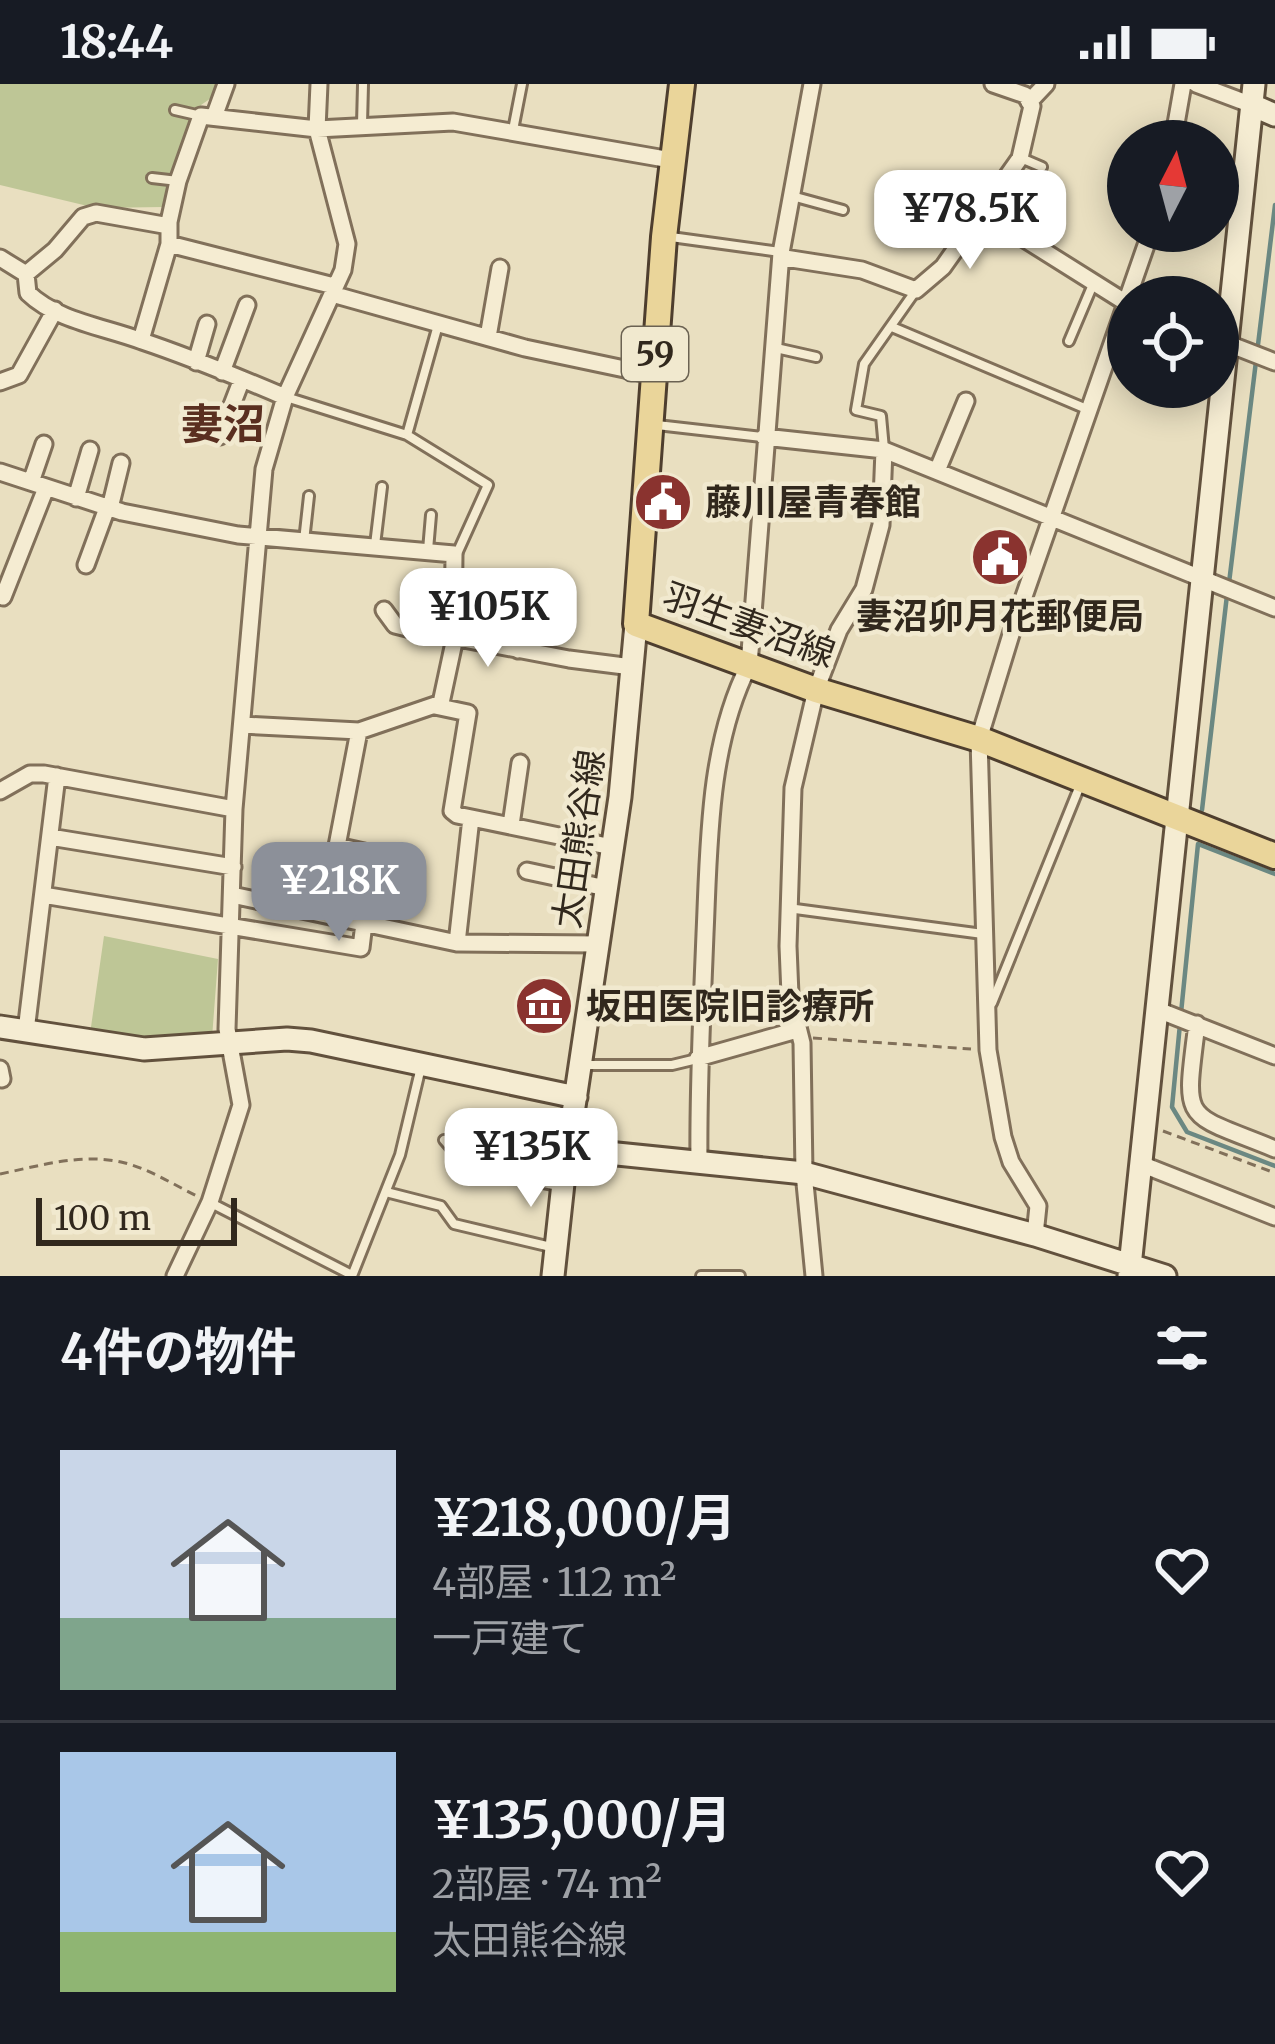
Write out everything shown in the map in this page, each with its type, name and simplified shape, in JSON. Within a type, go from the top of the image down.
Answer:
[{"type":"main road","name":"羽生妻沼線","points":[[682,84],[664,236],[636,624],[816,690],[979,739],[1275,856]]},
{"type":"street","points":[[141,340],[169,244],[178,181],[226,84]]},
{"type":"street","points":[[175,1276],[210,1202],[241,1105],[229,1044],[234,809],[264,469],[285,397],[343,269],[347,244],[317,129],[319,84]]},
{"type":"street","points":[[699,1163],[698,1058],[716,781],[733,707],[749,664],[781,253],[812,84]]},
{"type":"street","points":[[781,253],[785,258],[862,270],[916,290],[943,267],[1020,158],[1032,106],[1025,94],[993,84]]},
{"type":"street","points":[[1025,94],[1046,84]]},
{"type":"street","points":[[1177,120],[1184,84]]},
{"type":"street","points":[[1196,84],[1253,95],[1275,115]]},
{"type":"street","points":[[1230,276],[1253,95]]},
{"type":"street","points":[[208,117],[317,129],[453,122],[671,160]]},
{"type":"street","points":[[980,212],[1107,289]]},
{"type":"street","points":[[26,274],[83,217],[96,213],[169,226]]},
{"type":"street","points":[[169,244],[488,337],[653,375]]},
{"type":"street","points":[[0,258],[26,274]]},
{"type":"street","points":[[488,337],[500,268]]},
{"type":"street","points":[[26,274],[28,293],[56,310],[285,397]]},
{"type":"street","points":[[222,372],[247,304]]},
{"type":"street","points":[[0,382],[19,375],[56,310]]},
{"type":"street","points":[[196,362],[208,324]]},
{"type":"street","points":[[1239,348],[1275,362]]},
{"type":"street","points":[[1035,1235],[1038,1206],[1011,1162],[988,1051],[979,739],[1107,360]]},
{"type":"street","points":[[220,436],[242,379]]},
{"type":"street","points":[[937,471],[965,401]]},
{"type":"street","points":[[1130,1269],[1216,408]]},
{"type":"street","points":[[764,437],[884,450],[1275,608]]},
{"type":"street","points":[[3,597],[38,485],[44,444]]},
{"type":"street","points":[[76,498],[90,450]]},
{"type":"street","points":[[815,1275],[804,1173],[805,1083],[790,995],[787,908],[793,788],[816,690],[839,630],[864,589],[881,525],[884,450]]},
{"type":"street","points":[[86,565],[121,463]]},
{"type":"street","points":[[0,472],[109,508],[256,538],[454,554],[452,638],[441,703],[358,731],[242,725]]},
{"type":"street","points":[[174,522],[177,500]]},
{"type":"street","points":[[518,650],[529,602],[527,583]]},
{"type":"street","points":[[384,610],[395,625],[632,667]]},
{"type":"street","name":"太田熊谷線","points":[[553,1276],[612,848],[636,624]]},
{"type":"street","points":[[435,706],[469,713],[452,811],[612,848]]},
{"type":"street","points":[[43,895],[361,948],[369,859],[364,852],[337,846],[358,731]]},
{"type":"street","points":[[511,825],[520,763]]},
{"type":"street","points":[[0,790],[30,774],[57,776],[234,809]]},
{"type":"street","points":[[26,1031],[57,776]]},
{"type":"street","points":[[457,943],[471,818]]},
{"type":"street","points":[[50,836],[232,867]]},
{"type":"street","points":[[527,871],[606,888]]},
{"type":"street","points":[[232,895],[457,943],[598,944]]},
{"type":"street","points":[[1158,1010],[1275,1056]]},
{"type":"street","points":[[1197,1024],[1187,1098],[1198,1118],[1275,1149]]},
{"type":"street","points":[[0,1027],[144,1049],[311,1041],[576,1096]]},
{"type":"street","points":[[698,1058],[798,1033]]},
{"type":"street","points":[[568,1149],[804,1173],[1035,1235],[1130,1269],[1165,1276]]},
{"type":"street","points":[[1141,1164],[1275,1216]]},
{"type":"lane","points":[[513,132],[523,84]]},
{"type":"lane","points":[[362,124],[363,85]]},
{"type":"lane","points":[[175,110],[208,117]]},
{"type":"lane","points":[[1020,158],[1042,167]]},
{"type":"lane","points":[[152,178],[178,181]]},
{"type":"lane","points":[[790,196],[843,210]]},
{"type":"lane","points":[[930,219],[964,233]]},
{"type":"lane","points":[[664,236],[781,253]]},
{"type":"lane","points":[[1069,340],[1094,282]]},
{"type":"lane","points":[[884,450],[881,416],[856,410],[864,364],[916,290]]},
{"type":"lane","points":[[407,435],[439,323]]},
{"type":"lane","points":[[892,327],[1089,410]]},
{"type":"lane","points":[[774,348],[815,357]]},
{"type":"lane","points":[[285,397],[407,435],[488,485],[454,561]]},
{"type":"lane","points":[[650,424],[764,437]]},
{"type":"lane","points":[[375,546],[382,487]]},
{"type":"lane","points":[[304,541],[309,496]]},
{"type":"lane","points":[[428,551],[431,515]]},
{"type":"lane","points":[[710,613],[753,634]]},
{"type":"lane","points":[[986,1017],[1081,781]]},
{"type":"lane","points":[[787,908],[983,934]]},
{"type":"lane","points":[[582,1065],[672,1065],[698,1058]]},
{"type":"lane","points":[[210,1202],[352,1276],[400,1155],[422,1065]]},
{"type":"lane","points":[[444,1140],[469,1169],[562,1186]]},
{"type":"lane","points":[[386,1192],[441,1206],[454,1224],[555,1247]]},
{"type":"lane","points":[[701,1276],[740,1276]]},
{"type":"path","points":[[798,1033],[988,1051]]},
{"type":"path","points":[[1163,1131],[1275,1173]]},
{"type":"path","points":[[0,1174],[46,1163],[124,1162],[210,1202]]},
{"type":"green space","points":[[0,84],[216,84],[214,96],[201,105],[163,207],[96,208],[0,185]]},
{"type":"green space","points":[[104,936],[218,959],[212,1038],[142,1042],[90,1034]]},
{"type":"waterway","points":[[1229,583],[1275,205]]},
{"type":"waterway","points":[[1202,810],[1227,595]]},
{"type":"waterway","points":[[1181,1013],[1198,844],[1275,874]]},
{"type":"waterway","points":[[1180,1024],[1172,1107],[1187,1132],[1275,1166]]},
{"type":"place","name":"藤川屋青春館","points":[[663,502]]},
{"type":"place","name":"妻沼卯月花郵便局","points":[[1000,557]]},
{"type":"place","name":"坂田医院旧診療所","points":[[544,1006]]},
{"type":"district","name":"妻沼","points":[[223,424]]}]
